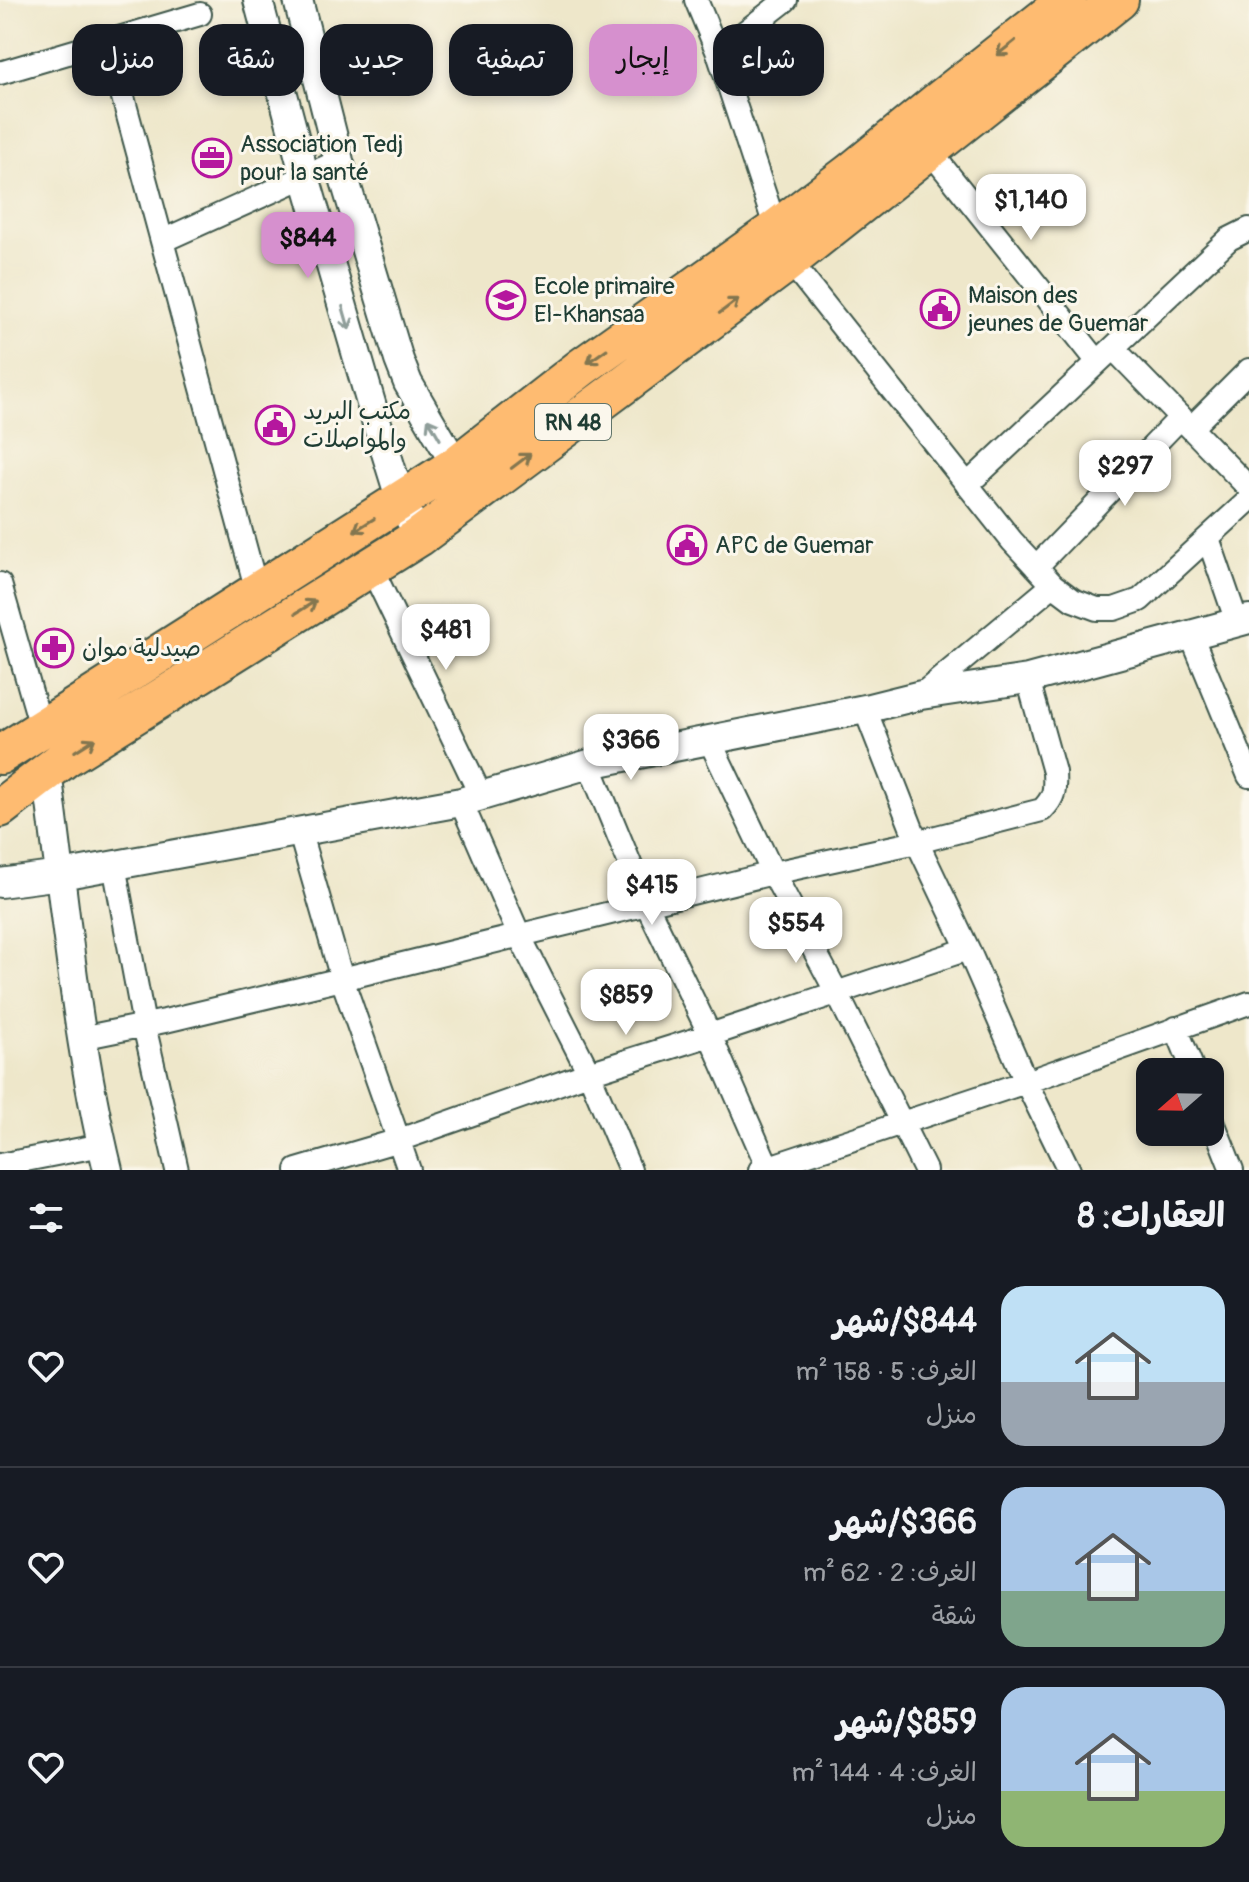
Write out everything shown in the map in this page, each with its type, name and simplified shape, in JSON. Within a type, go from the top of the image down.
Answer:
[{"type":"highway","name":"RN 48","points":[[783,244],[850,173],[1067,0]]},
{"type":"highway","name":"RN 48","points":[[0,808],[78,749],[419,537],[465,481],[582,367],[929,150],[1119,0]]},
{"type":"highway","name":"RN 48","points":[[0,755],[401,501],[465,481]]},
{"type":"street","points":[[258,0],[362,373],[401,501],[419,537]]},
{"type":"street","points":[[298,0],[339,161],[399,360],[408,383],[465,481]]},
{"type":"street","points":[[696,0],[713,41]]},
{"type":"street","points":[[755,24],[786,0]]},
{"type":"street","points":[[167,24],[200,14]]},
{"type":"street","points":[[0,73],[72,52]]},
{"type":"street","points":[[123,96],[257,591]]},
{"type":"street","points":[[733,96],[783,244],[967,485],[1053,585],[1086,606],[1114,609],[1140,600],[1249,500]]},
{"type":"street","points":[[929,150],[1106,355],[1186,423],[1249,488]]},
{"type":"street","points":[[162,241],[339,161]]},
{"type":"street","points":[[967,485],[1229,239],[1249,229]]},
{"type":"street","points":[[362,373],[399,360]]},
{"type":"street","points":[[1036,567],[1186,423],[1249,370]]},
{"type":"street","points":[[0,883],[61,875],[471,799],[589,764],[921,695],[1028,679],[1243,621],[1208,538]]},
{"type":"street","points":[[371,567],[471,799],[519,935],[589,1073],[630,1170]]},
{"type":"street","points":[[0,584],[41,727]]},
{"type":"street","points":[[921,695],[1053,585]]},
{"type":"street","points":[[1191,635],[1249,776]]},
{"type":"street","points":[[81,1038],[342,979],[1042,810],[1052,800],[1054,772],[1028,679]]},
{"type":"street","points":[[865,709],[917,842],[1069,1170]]},
{"type":"street","points":[[709,739],[773,873],[925,1170]]},
{"type":"street","points":[[589,764],[647,905],[710,1035],[766,1169],[1249,1003]]},
{"type":"street","points":[[0,1165],[105,1158],[81,1038],[47,772]]},
{"type":"street","points":[[299,830],[342,979],[409,1170]]},
{"type":"street","points":[[114,865],[144,1025],[177,1170]]},
{"type":"street","points":[[297,1170],[399,1140],[589,1073],[968,949]]},
{"type":"street","points":[[1176,1028],[1188,1058]]},
{"type":"street","points":[[1223,1146],[1232,1170]]},
{"type":"place","name":"Association Tedj pour la santé","points":[[212,158]]},
{"type":"place","name":"Ecole primaire El-Khansaa","points":[[506,300]]},
{"type":"place","name":"Maison des jeunes de Guemar","points":[[940,309]]},
{"type":"place","name":"مكتب البريد والمواصلات","points":[[275,425]]},
{"type":"place","name":"APC de Guemar","points":[[687,545]]},
{"type":"place","name":"صيدلية موان","points":[[54,648]]}]
